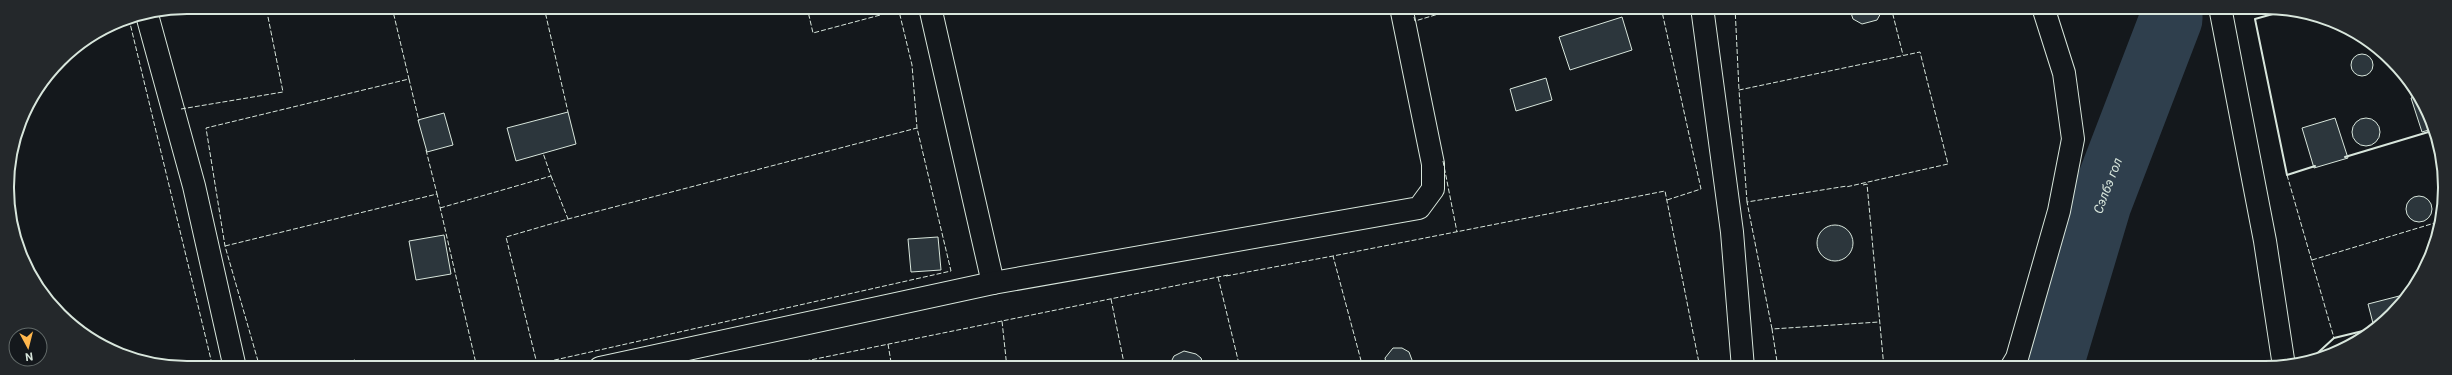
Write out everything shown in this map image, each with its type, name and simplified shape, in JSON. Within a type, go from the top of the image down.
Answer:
[{"type":"street","points":[[932,14],[993,283]]},
{"type":"street","points":[[632,361],[993,283],[1419,208],[1434,189],[1433,164],[1402,14]]},
{"type":"street","points":[[1703,14],[1732,232],[1742,361]]},
{"type":"street","points":[[2015,361],[2059,211],[2072,139],[2064,73],[2045,14]]},
{"type":"street","points":[[2221,14],[2266,241],[2283,360]]},
{"type":"street","points":[[148,19],[194,186],[233,361]]},
{"type":"building","points":[[1851,14],[1880,14],[1877,20],[1862,24],[1853,19]]},
{"type":"building","points":[[1622,17],[1632,50],[1570,70],[1559,37]]},
{"type":"building","points":[[2362,54],[2366,55],[2372,61],[2372,69],[2366,75],[2362,76],[2358,75],[2352,69],[2351,65],[2352,61],[2358,55]]},
{"type":"building","points":[[1546,78],[1552,100],[1516,111],[1510,89]]},
{"type":"building","points":[[2413,97],[2415,101],[2428,130],[2422,132],[2411,98]]},
{"type":"building","points":[[568,112],[576,144],[516,161],[507,128]]},
{"type":"building","points":[[444,113],[453,145],[427,152],[418,120]]},
{"type":"building","points":[[2335,118],[2348,158],[2314,168],[2302,128]]},
{"type":"building","points":[[2366,118],[2376,122],[2380,132],[2376,142],[2366,146],[2356,142],[2352,132],[2356,122]]},
{"type":"building","points":[[2419,196],[2428,200],[2432,209],[2428,218],[2419,222],[2410,218],[2406,209],[2410,200]]},
{"type":"building","points":[[1839,225],[1848,230],[1852,236],[1852,250],[1848,256],[1839,261],[1831,261],[1822,256],[1818,250],[1817,239],[1822,230],[1828,226]]},
{"type":"building","points":[[444,235],[451,274],[416,280],[409,241]]},
{"type":"building","points":[[938,237],[941,270],[911,272],[908,239]]},
{"type":"building","points":[[2400,296],[2373,323],[2368,304]]},
{"type":"building","points":[[1393,348],[1402,348],[1409,352],[1412,360],[1386,361],[1385,358]]},
{"type":"building","points":[[1184,351],[1196,354],[1201,358],[1202,361],[1172,361],[1174,356]]},
{"type":"waterway","name":"Сэлбэ гол","points":[[2053,361],[2100,204],[2171,19],[2171,14]]},
{"type":"fence","points":[[181,109],[283,92],[267,14]]},
{"type":"fence","points":[[394,14],[409,79]]},
{"type":"fence","points":[[546,14],[568,112]]},
{"type":"fence","points":[[809,14],[813,33],[884,14]]},
{"type":"fence","points":[[900,14],[912,65],[917,128]]},
{"type":"fence","points":[[1414,17],[1415,21],[1438,14]]},
{"type":"fence","points":[[1663,14],[1701,189],[1667,200]]},
{"type":"fence","points":[[1735,14],[1739,90]]},
{"type":"fence","points":[[1893,14],[1903,55]]},
{"type":"fence","points":[[130,24],[211,361]]},
{"type":"fence","points":[[1747,202],[1739,90],[1920,52],[1948,164],[1846,187]]},
{"type":"fence","points":[[258,361],[225,246],[206,128],[409,79],[419,121]]},
{"type":"fence","points":[[550,361],[951,271],[917,128],[568,219]]},
{"type":"fence","points":[[426,150],[437,194]]},
{"type":"fence","points":[[440,208],[551,176],[543,153]]},
{"type":"fence","points":[[1443,161],[1457,232]]},
{"type":"fence","points":[[2287,175],[2334,338]]},
{"type":"fence","points":[[551,176],[568,219]]},
{"type":"fence","points":[[1863,185],[1867,184],[1883,361]]},
{"type":"fence","points":[[1772,329],[1747,202],[1847,186]]},
{"type":"fence","points":[[1361,361],[1333,256],[1665,191],[1699,361]]},
{"type":"fence","points":[[225,246],[437,194],[475,361]]},
{"type":"fence","points":[[536,361],[506,237],[568,219]]},
{"type":"fence","points":[[2312,260],[2434,223]]},
{"type":"fence","points":[[1226,276],[1333,256]]},
{"type":"fence","points":[[1006,361],[1002,321],[1228,275]]},
{"type":"fence","points":[[1218,277],[1238,361]]},
{"type":"fence","points":[[1111,299],[1124,361]]},
{"type":"fence","points":[[805,361],[1002,321]]},
{"type":"fence","points":[[1777,361],[1772,329],[1879,322]]},
{"type":"fence","points":[[888,344],[891,361]]},
{"type":"wall","points":[[2273,14],[2255,19],[2287,175],[2315,166]]},
{"type":"wall","points":[[2345,157],[2429,132]]},
{"type":"wall","points":[[2318,352],[2334,338],[2362,331]]}]
